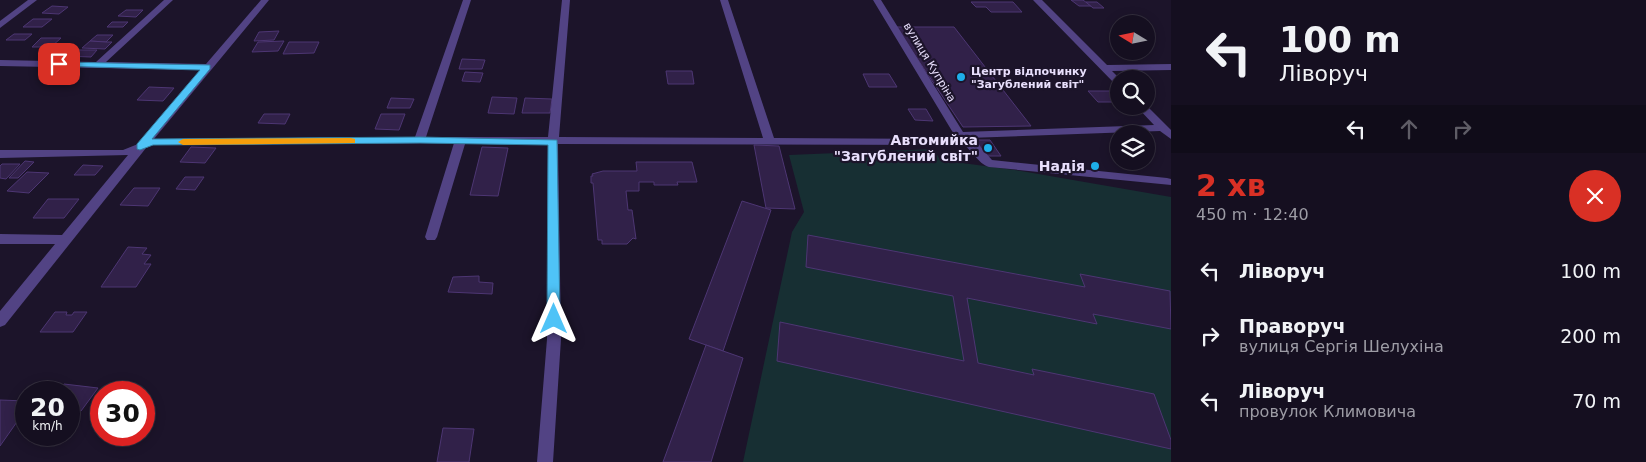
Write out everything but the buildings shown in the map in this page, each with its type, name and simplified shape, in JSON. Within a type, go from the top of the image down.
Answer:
[{"type":"street","points":[[0,25],[33,0]]},
{"type":"street","points":[[98,65],[168,0]]},
{"type":"street","points":[[0,321],[140,147],[265,0]]},
{"type":"street","points":[[420,140],[467,0]]},
{"type":"street","points":[[545,462],[554,338],[553,142],[566,0]]},
{"type":"street","points":[[724,0],[770,142]]},
{"type":"street","name":"вулиця Купріна","points":[[877,0],[961,138]]},
{"type":"street","points":[[1037,0],[1110,74]]},
{"type":"street","points":[[0,63],[207,67]]},
{"type":"street","points":[[1104,68],[1171,67]]},
{"type":"street","points":[[1150,115],[1167,132]]},
{"type":"street","points":[[0,154],[124,153],[152,142],[420,140],[553,142],[953,142],[967,134],[1167,132]]},
{"type":"street","points":[[961,138],[973,145],[989,163],[1167,182]]},
{"type":"street","points":[[431,237],[460,141]]},
{"type":"street","points":[[0,239],[66,240]]},
{"type":"green space","points":[[934,149],[940,160],[1021,171],[1171,197],[1171,462],[743,462],[792,232],[804,212],[789,155]]},
{"type":"slow traffic","points":[[183,142],[351,141]]},
{"type":"place","name":"Центр відпочинку \"Загублений світ\"","points":[[961,77]]},
{"type":"place","name":"Автомийка \"Загублений світ\"","points":[[988,148]]},
{"type":"place","name":"Надія","points":[[1095,166]]},
{"type":"route","points":[[59,64],[207,67],[140,147],[152,142],[420,140],[553,142],[554,319]]}]
